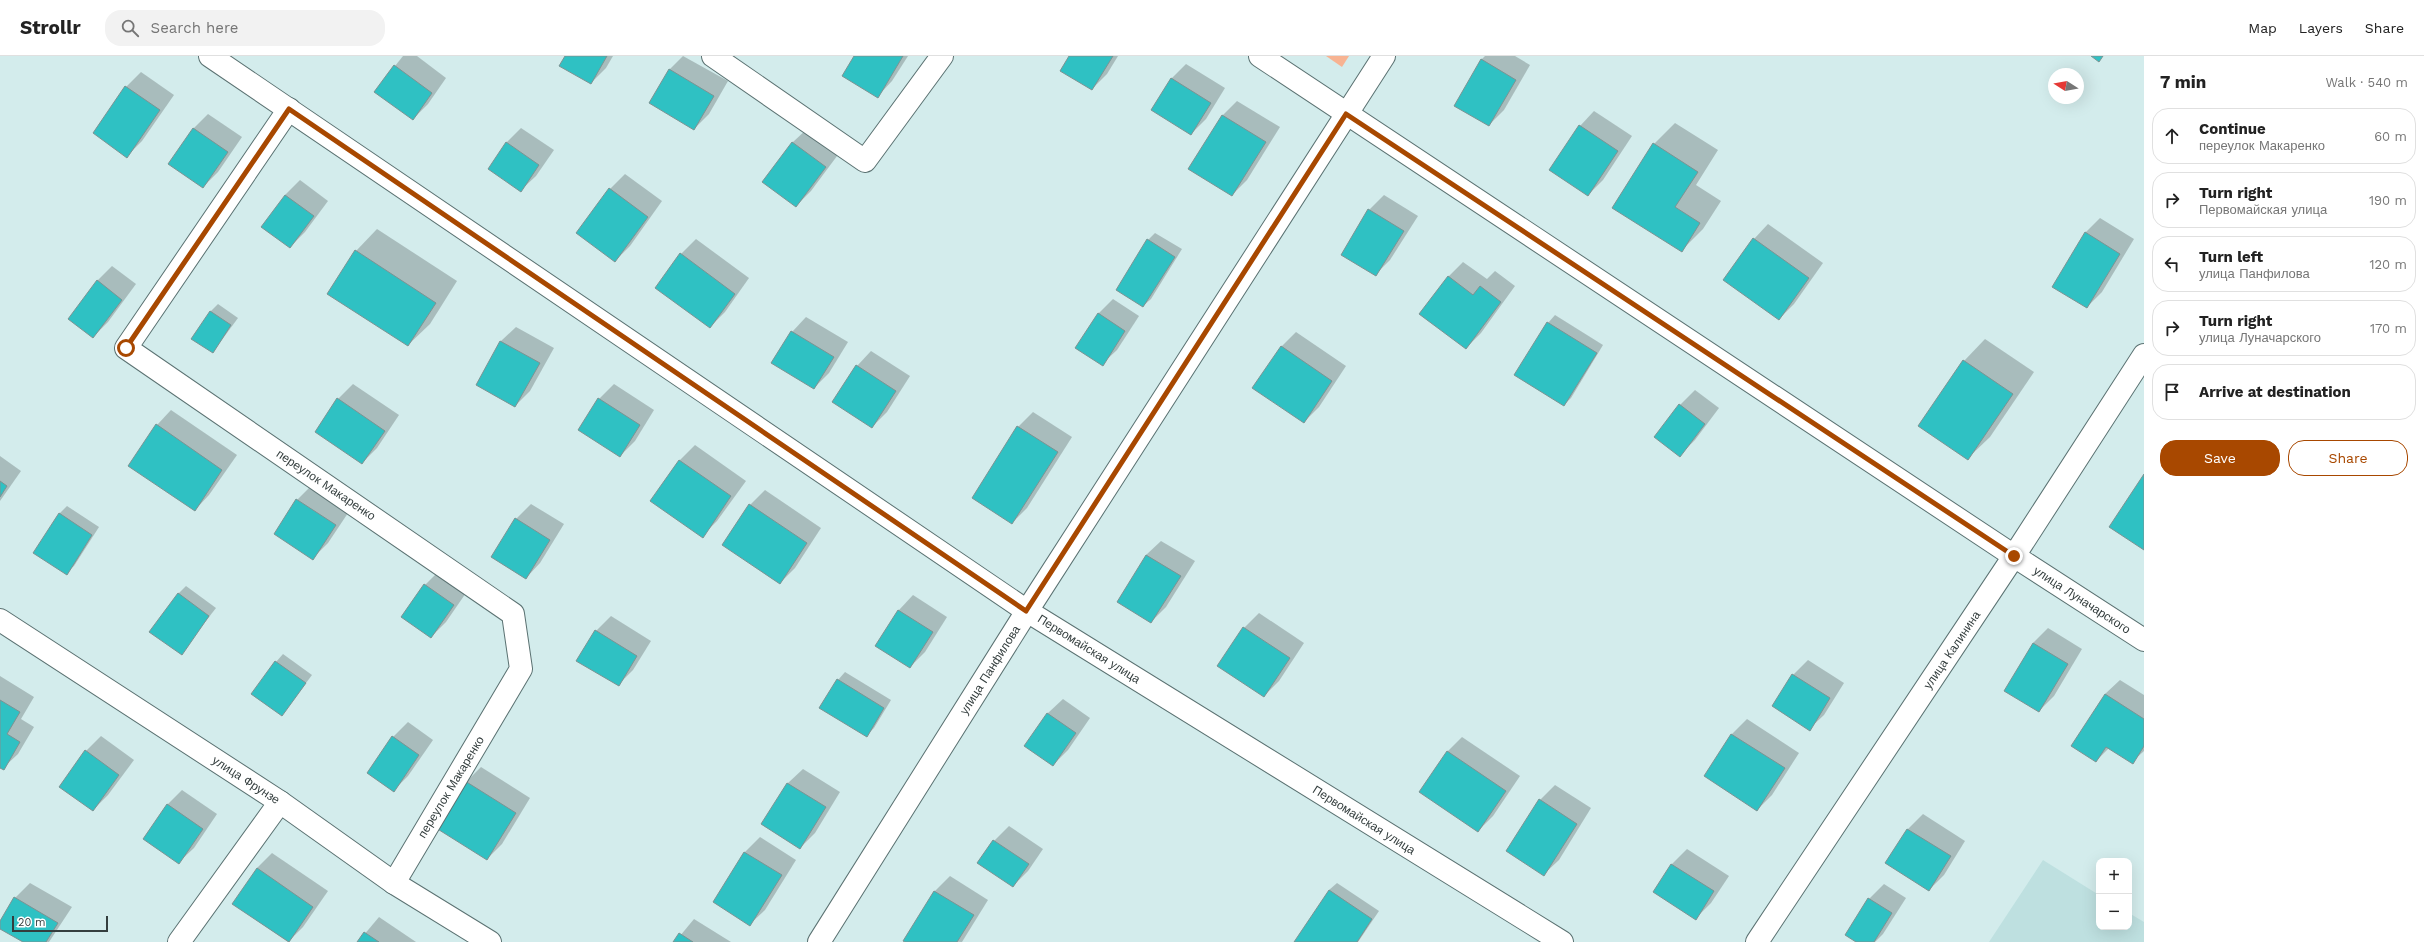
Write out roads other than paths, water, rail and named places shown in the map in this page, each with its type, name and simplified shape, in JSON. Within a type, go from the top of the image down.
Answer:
[{"type":"street","name":"Первомайская улица","points":[[210,56],[1026,611],[1562,942]]},
{"type":"street","points":[[713,56],[866,161],[942,56]]},
{"type":"street","name":"улица Луначарского","points":[[1260,56],[2014,556],[2144,640]]},
{"type":"street","name":"улица Панфилова","points":[[819,942],[1026,611],[1384,56]]},
{"type":"street","name":"переулок Макаренко","points":[[289,109],[126,348],[513,614],[521,669],[394,882]]},
{"type":"street","name":"улица Калинина","points":[[1757,942],[2014,556],[2144,356]]},
{"type":"street","name":"улица Фрунзе","points":[[0,620],[280,802],[394,882],[490,942]]},
{"type":"street","points":[[179,942],[280,802]]}]
